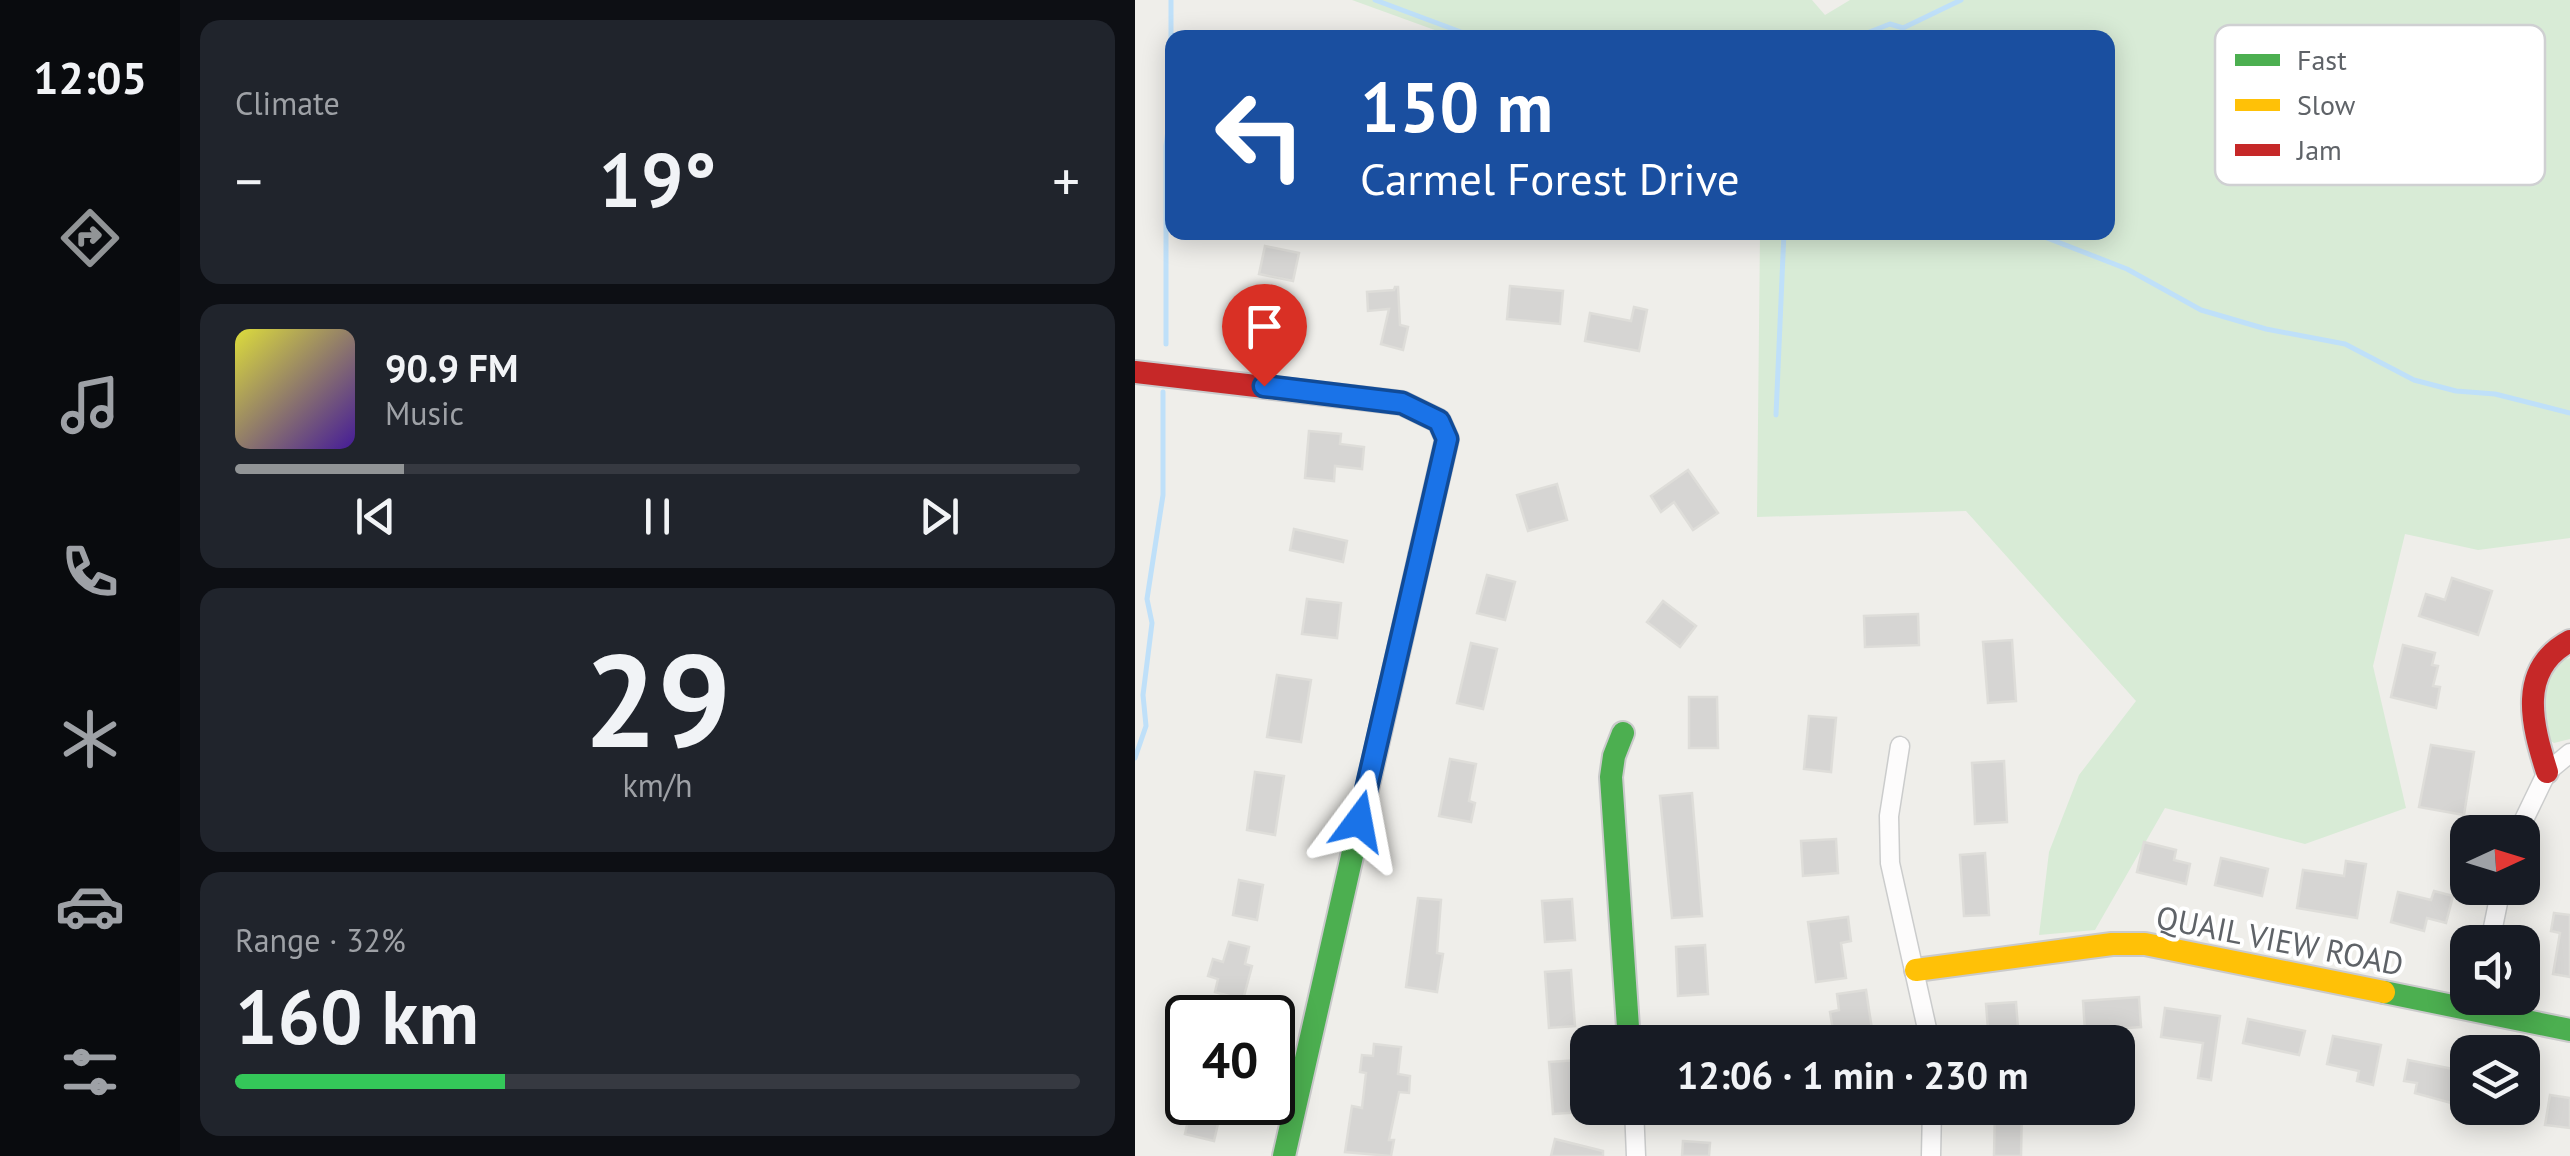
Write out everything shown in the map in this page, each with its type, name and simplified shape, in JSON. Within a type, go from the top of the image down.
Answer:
[{"type":"street","points":[[1135,372],[1402,403],[1439,421],[1447,439],[1284,1156]]},
{"type":"street","points":[[2547,772],[2531,714],[2533,696],[2542,665],[2561,644],[2570,641]]},
{"type":"street","points":[[1623,733],[1611,777],[1628,1025]]},
{"type":"street","points":[[1900,746],[1889,816],[1890,863],[1927,1025]]},
{"type":"street","points":[[2526,815],[2547,772],[2570,753]]},
{"type":"street","name":"QUAIL VIEW ROAD","points":[[1916,970],[2112,944],[2145,944],[2450,999]]},
{"type":"street","name":"QUAIL VIEW ROAD","points":[[2518,1015],[2570,1030]]},
{"type":"street","points":[[1635,1125],[1636,1156]]},
{"type":"street","points":[[1931,1156],[1932,1125]]},
{"type":"green space","points":[[1352,0],[1812,0],[1825,15],[1850,0],[2570,0],[2570,538],[2478,550],[2405,534],[2373,666],[2406,808],[2305,844],[2165,808],[2095,930],[2039,935],[2049,852],[2079,775],[2136,701],[1966,511],[1757,517],[1760,240],[2115,240],[2115,30],[1435,30]]},
{"type":"green space","points":[[2570,658],[2570,739],[2554,743],[2548,739],[2546,690],[2559,661]]},
{"type":"building","points":[[1265,246],[1299,253],[1293,281],[1259,274]]},
{"type":"building","points":[[1510,286],[1563,291],[1560,324],[1507,319]]},
{"type":"building","points":[[1395,287],[1400,325],[1408,327],[1403,350],[1381,344],[1389,309],[1368,311],[1367,292]]},
{"type":"building","points":[[1634,307],[1647,310],[1639,351],[1585,341],[1590,313],[1631,321]]},
{"type":"building","points":[[1309,431],[1341,434],[1340,444],[1364,447],[1362,469],[1335,466],[1334,481],[1305,478]]},
{"type":"building","points":[[1688,470],[1718,513],[1693,530],[1674,502],[1661,512],[1651,496]]},
{"type":"building","points":[[1557,484],[1567,520],[1528,531],[1517,495]]},
{"type":"building","points":[[1294,529],[1347,541],[1343,562],[1290,550]]},
{"type":"building","points":[[1487,575],[1515,582],[1505,620],[1477,613]]},
{"type":"building","points":[[2452,578],[2492,591],[2478,635],[2419,616],[2426,594],[2445,600]]},
{"type":"building","points":[[1307,599],[1341,603],[1337,638],[1302,634]]},
{"type":"building","points":[[1663,601],[1696,626],[1680,647],[1647,622]]},
{"type":"building","points":[[1918,614],[1919,645],[1865,647],[1864,616]]},
{"type":"building","points":[[2012,640],[2016,701],[1988,703],[1983,642]]},
{"type":"building","points":[[1471,643],[1497,649],[1483,709],[1457,703]]},
{"type":"building","points":[[2403,645],[2435,653],[2432,665],[2438,666],[2433,686],[2440,687],[2436,708],[2391,697]]},
{"type":"building","points":[[1277,675],[1311,680],[1301,742],[1267,737]]},
{"type":"building","points":[[1689,697],[1717,697],[1718,748],[1689,748]]},
{"type":"building","points":[[1809,716],[1836,718],[1831,772],[1804,769]]},
{"type":"building","points":[[2431,745],[2474,752],[2464,815],[2419,807]]},
{"type":"building","points":[[1450,759],[1476,764],[1469,801],[1475,803],[1471,822],[1439,816]]},
{"type":"building","points":[[2004,761],[2007,822],[1975,824],[1972,763]]},
{"type":"building","points":[[1255,772],[1284,776],[1275,835],[1247,830]]},
{"type":"building","points":[[1692,793],[1702,916],[1672,918],[1660,796]]},
{"type":"building","points":[[1836,839],[1838,873],[1803,876],[1801,841]]},
{"type":"building","points":[[2144,842],[2176,850],[2174,860],[2190,864],[2186,884],[2137,872]]},
{"type":"building","points":[[1985,853],[1989,915],[1964,916],[1960,855]]},
{"type":"building","points":[[2221,858],[2268,869],[2262,896],[2215,885]]},
{"type":"building","points":[[2346,861],[2366,864],[2357,918],[2297,908],[2303,870],[2344,876]]},
{"type":"building","points":[[1239,880],[1263,885],[1257,920],[1233,915]]},
{"type":"building","points":[[2434,891],[2450,895],[2446,923],[2427,918],[2424,931],[2391,922],[2398,892],[2431,900]]},
{"type":"building","points":[[1418,898],[1441,900],[1437,953],[1443,954],[1437,992],[1406,987]]},
{"type":"building","points":[[1572,899],[1575,940],[1545,942],[1542,901]]},
{"type":"building","points":[[2554,913],[2570,915],[2570,977],[2553,974],[2560,933],[2551,931]]},
{"type":"building","points":[[1848,917],[1851,941],[1841,943],[1846,978],[1816,982],[1808,922]]},
{"type":"building","points":[[1229,942],[1249,947],[1245,964],[1252,966],[1244,995],[1215,992],[1218,979],[1208,976],[1213,959],[1223,962]]},
{"type":"building","points":[[1705,945],[1708,994],[1678,996],[1676,947]]},
{"type":"building","points":[[1571,970],[1575,1025],[1549,1028],[1545,972]]},
{"type":"building","points":[[1866,990],[1871,1025],[1832,1025],[1830,1012],[1839,1010],[1837,994]]},
{"type":"building","points":[[2139,997],[2141,1027],[2085,1025],[2083,1001]]},
{"type":"building","points":[[2016,1002],[2018,1025],[1988,1025],[1986,1004]]},
{"type":"building","points":[[2165,1008],[2220,1016],[2211,1080],[2198,1078],[2203,1043],[2161,1037]]},
{"type":"building","points":[[2248,1019],[2305,1031],[2299,1055],[2243,1043]]},
{"type":"building","points":[[2333,1036],[2381,1045],[2373,1085],[2357,1081],[2359,1071],[2327,1064]]},
{"type":"building","points":[[1374,1044],[1401,1047],[1398,1074],[1410,1076],[1409,1093],[1399,1092],[1389,1140],[1394,1140],[1391,1156],[1345,1152],[1352,1106],[1362,1108],[1366,1073],[1360,1072],[1362,1055],[1373,1056]]},
{"type":"building","points":[[2408,1060],[2450,1068],[2450,1103],[2415,1093],[2417,1083],[2404,1081]]},
{"type":"building","points":[[1570,1061],[1570,1113],[1553,1114],[1549,1062]]},
{"type":"building","points":[[2550,1095],[2570,1098],[2570,1128],[2545,1125]]},
{"type":"building","points":[[1187,1125],[1218,1125],[1214,1141],[1185,1134]]},
{"type":"building","points":[[1995,1125],[2022,1125],[2021,1156],[1994,1156]]},
{"type":"building","points":[[1555,1139],[1603,1151],[1603,1156],[1551,1156]]},
{"type":"building","points":[[1683,1141],[1710,1143],[1709,1156],[1682,1156]]},
{"type":"waterway","points":[[1171,0],[1171,30]]},
{"type":"waterway","points":[[1375,0],[1456,30]]},
{"type":"waterway","points":[[1875,30],[1890,24],[1903,28],[1961,0]]},
{"type":"waterway","points":[[1166,240],[1166,344]]},
{"type":"waterway","points":[[1776,415],[1784,240]]},
{"type":"waterway","points":[[2053,240],[2127,269],[2201,310],[2266,329],[2345,344],[2414,380],[2456,391],[2495,394],[2570,413]]},
{"type":"waterway","points":[[1135,758],[1146,726],[1143,695],[1152,623],[1147,599],[1163,495],[1163,392]]},
{"type":"traffic: fast","points":[[1284,1156],[1420,556]]},
{"type":"traffic: fast","points":[[1623,733],[1611,777],[1628,1025]]},
{"type":"traffic: fast","points":[[2384,992],[2570,1030]]},
{"type":"traffic: slow","points":[[1916,970],[2112,944],[2145,944],[2384,992]]},
{"type":"traffic: jam","points":[[1135,372],[1402,403],[1439,421],[1447,439],[1420,556]]},
{"type":"traffic: jam","points":[[2547,772],[2534,717],[2535,682],[2553,653],[2570,641]]},
{"type":"route","points":[[1264,386],[1402,403],[1439,421],[1447,439],[1359,821]]}]
